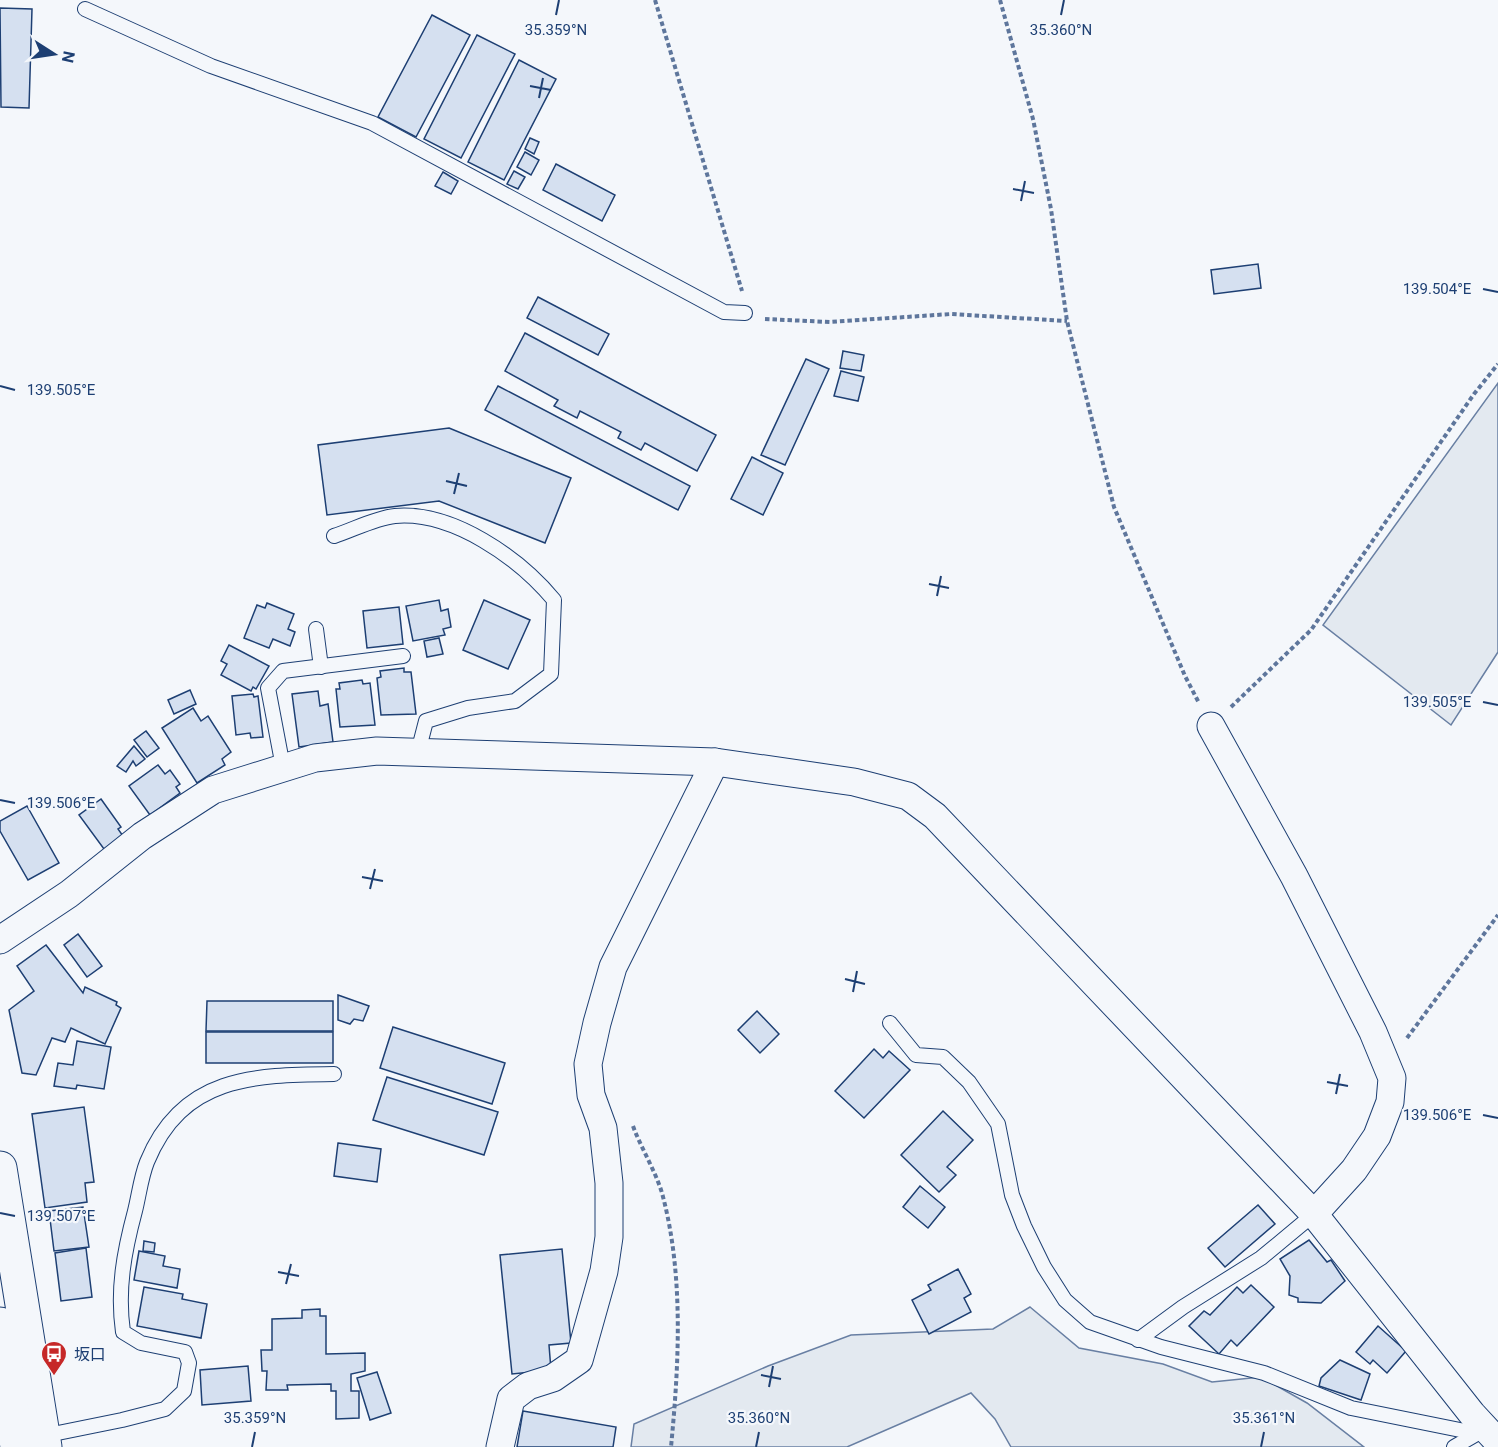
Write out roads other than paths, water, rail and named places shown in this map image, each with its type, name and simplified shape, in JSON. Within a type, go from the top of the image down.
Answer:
[{"type":"main road","points":[[0,1168],[35,1443]]},
{"type":"main road","points":[[0,1324],[35,1443]]},
{"type":"street","points":[[1211,726],[1294,876],[1373,1032],[1392,1078],[1390,1102],[1377,1136],[1354,1170],[1314,1214]]},
{"type":"street","points":[[0,940],[69,894],[142,836],[213,790],[315,758],[377,751],[715,762],[854,782],[908,796],[935,816],[1314,1214],[1487,1435]]},
{"type":"street","points":[[500,1447],[511,1399],[528,1386],[553,1378],[579,1360],[604,1271],[609,1237],[603,1128],[591,1095],[588,1064],[592,1043],[613,967],[715,762]]},
{"type":"lane","points":[[85,9],[211,66],[372,123],[724,312],[745,313]]},
{"type":"lane","points":[[334,536],[395,516],[431,519],[487,541],[534,576],[554,600],[551,674],[515,701],[468,708],[426,721],[418,752]]},
{"type":"lane","points":[[316,629],[321,667]]},
{"type":"lane","points":[[284,767],[268,688],[283,671],[403,656]]},
{"type":"lane","points":[[890,1023],[916,1055],[943,1057],[984,1100],[998,1124],[1012,1195],[1024,1226],[1065,1299],[1090,1322],[1138,1340],[1264,1373],[1351,1408],[1487,1435]]},
{"type":"lane","points":[[35,1443],[165,1409],[184,1391],[189,1363],[185,1352],[141,1343],[123,1332],[119,1304],[124,1254],[147,1163],[166,1129],[195,1098],[235,1080],[284,1074],[334,1074]]},
{"type":"lane","points":[[1138,1340],[1183,1307],[1262,1258],[1314,1214]]},
{"type":"lane","points":[[1454,1447],[1487,1435]]},
{"type":"place","name":"坂口","points":[[54,1377]]}]
